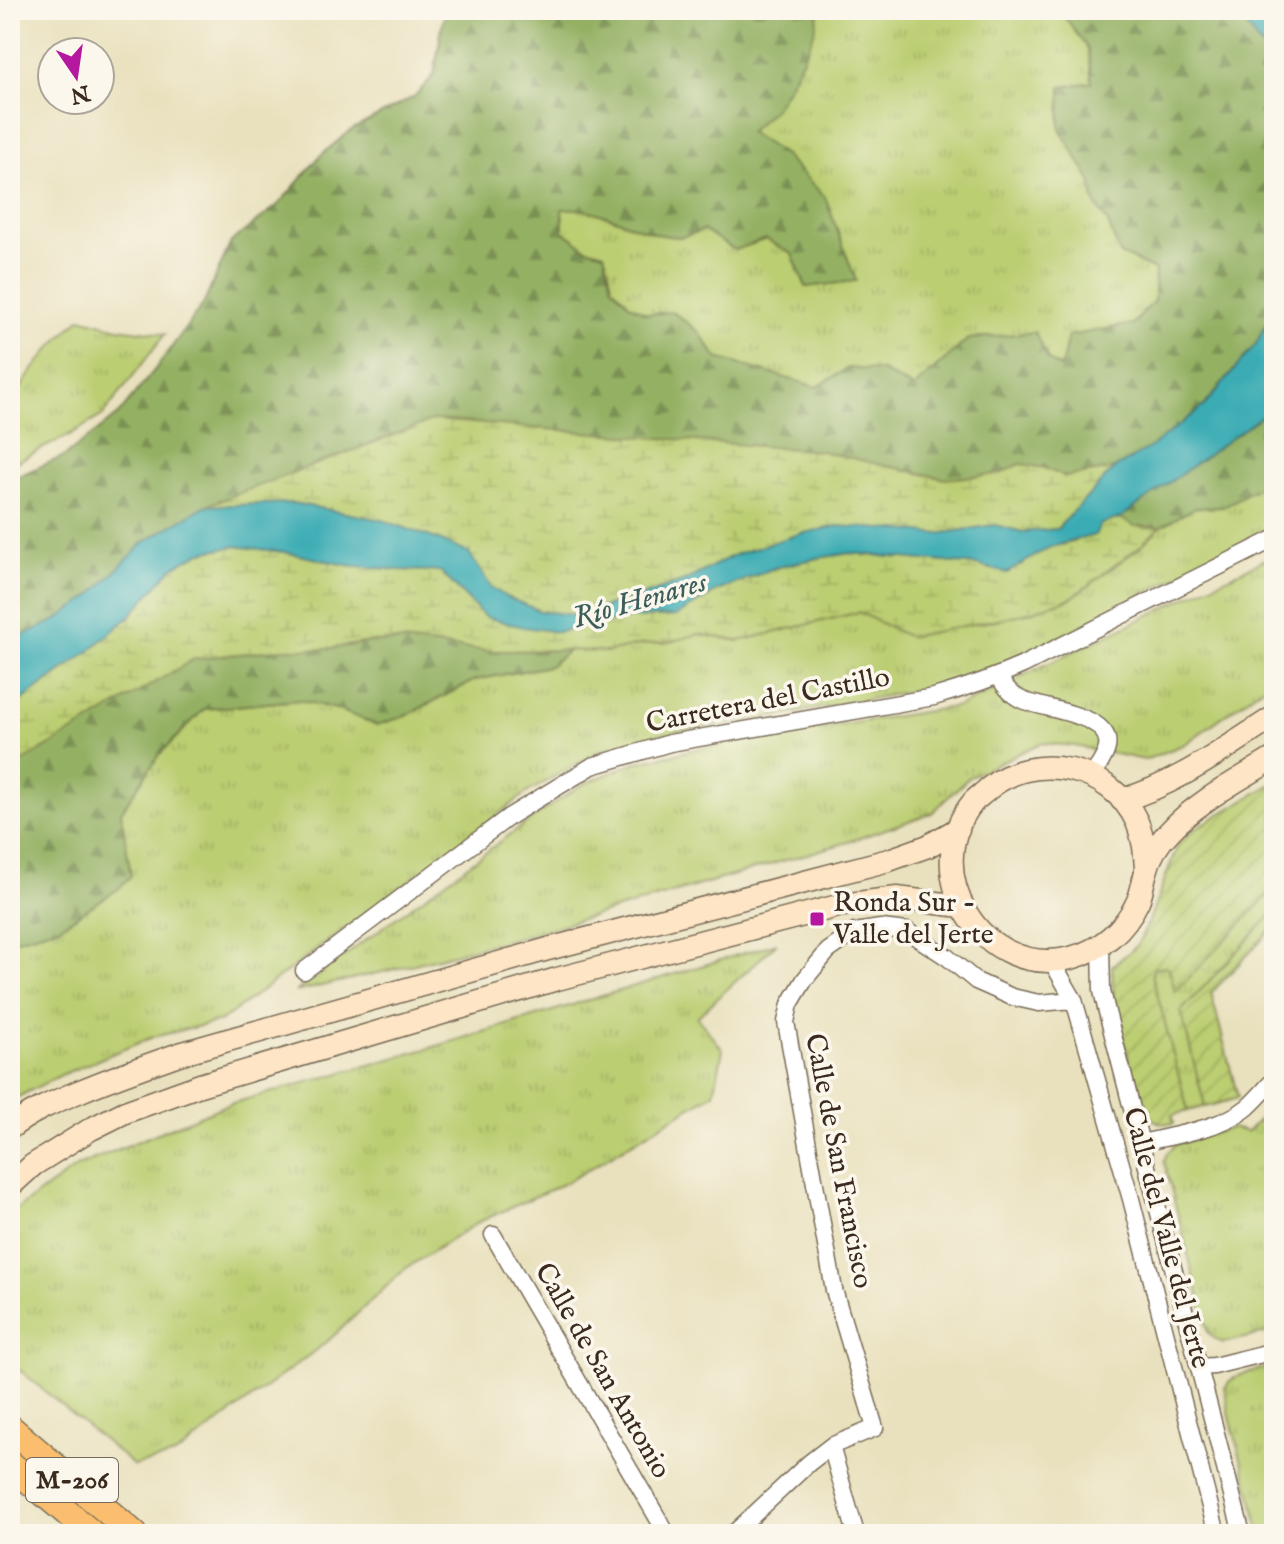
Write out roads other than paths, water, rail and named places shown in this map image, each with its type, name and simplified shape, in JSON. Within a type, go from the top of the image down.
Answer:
[{"type":"main road","points":[[1122,800],[1174,780],[1274,717]]},
{"type":"main road","points":[[1146,869],[1144,844],[1136,821],[1122,800],[1092,776],[1061,767],[1029,768],[999,780],[974,801],[958,829],[953,848],[952,868],[961,906],[984,935],[1015,954],[1033,959],[1069,959],[1101,945],[1124,925],[1139,899],[1154,849],[1173,827],[1205,802],[1274,758]]},
{"type":"main road","points":[[10,1128],[23,1118],[64,1098],[120,1074],[179,1054],[548,949],[889,860],[928,846],[958,829]]},
{"type":"main road","points":[[10,1186],[33,1165],[125,1112],[200,1085],[557,979],[842,905],[897,898],[961,906]]},
{"type":"main road","name":"M-206","points":[[10,1428],[134,1534]]},
{"type":"main road","name":"M-206","points":[[10,1464],[92,1534]]},
{"type":"street","name":"Carretera del Castillo","points":[[304,971],[510,816],[592,766],[670,743],[934,697],[998,676],[1274,539]]},
{"type":"street","points":[[998,676],[1020,699],[1076,715],[1102,730],[1106,736],[1107,750],[1092,776]]},
{"type":"street","name":"Calle de San Francisco","points":[[831,1446],[875,1428],[834,1290],[786,1022],[790,1004],[828,951],[855,932],[881,928],[907,931],[947,957],[976,981],[1012,997],[1039,1003],[1074,1000]]},
{"type":"street","name":"Calle del Valle del Jerte","points":[[1101,945],[1101,981],[1107,1012],[1242,1534]]},
{"type":"street","name":"Calle del Valle del Jerte","points":[[1051,960],[1074,1000],[1131,1199],[1217,1534]]},
{"type":"street","points":[[1141,1143],[1202,1129],[1231,1118],[1246,1109],[1274,1080]]},
{"type":"street","name":"Calle de San Antonio","points":[[493,1235],[667,1534]]},
{"type":"street","points":[[1199,1367],[1274,1351]]},
{"type":"street","points":[[733,1534],[831,1446],[856,1534]]},
{"type":"water","points":[[1237,10],[1274,10],[1274,54],[1258,43]]},
{"type":"water","name":"Río Henares","points":[[1274,309],[1274,407],[1120,518],[1101,524],[1095,535],[1050,547],[1007,573],[977,565],[850,553],[774,568],[717,591],[676,616],[633,618],[559,632],[485,617],[440,571],[347,565],[235,546],[201,552],[173,567],[129,617],[88,652],[10,709],[10,641],[55,621],[92,595],[144,542],[205,506],[293,503],[382,520],[469,553],[491,587],[506,597],[540,611],[573,615],[685,581],[734,555],[799,534],[839,526],[937,534],[995,525],[1023,532],[1057,529],[1114,469],[1152,446],[1205,405],[1256,344]]},
{"type":"place","name":"Ronda Sur - Valle del Jerte","points":[[817,919]]}]
